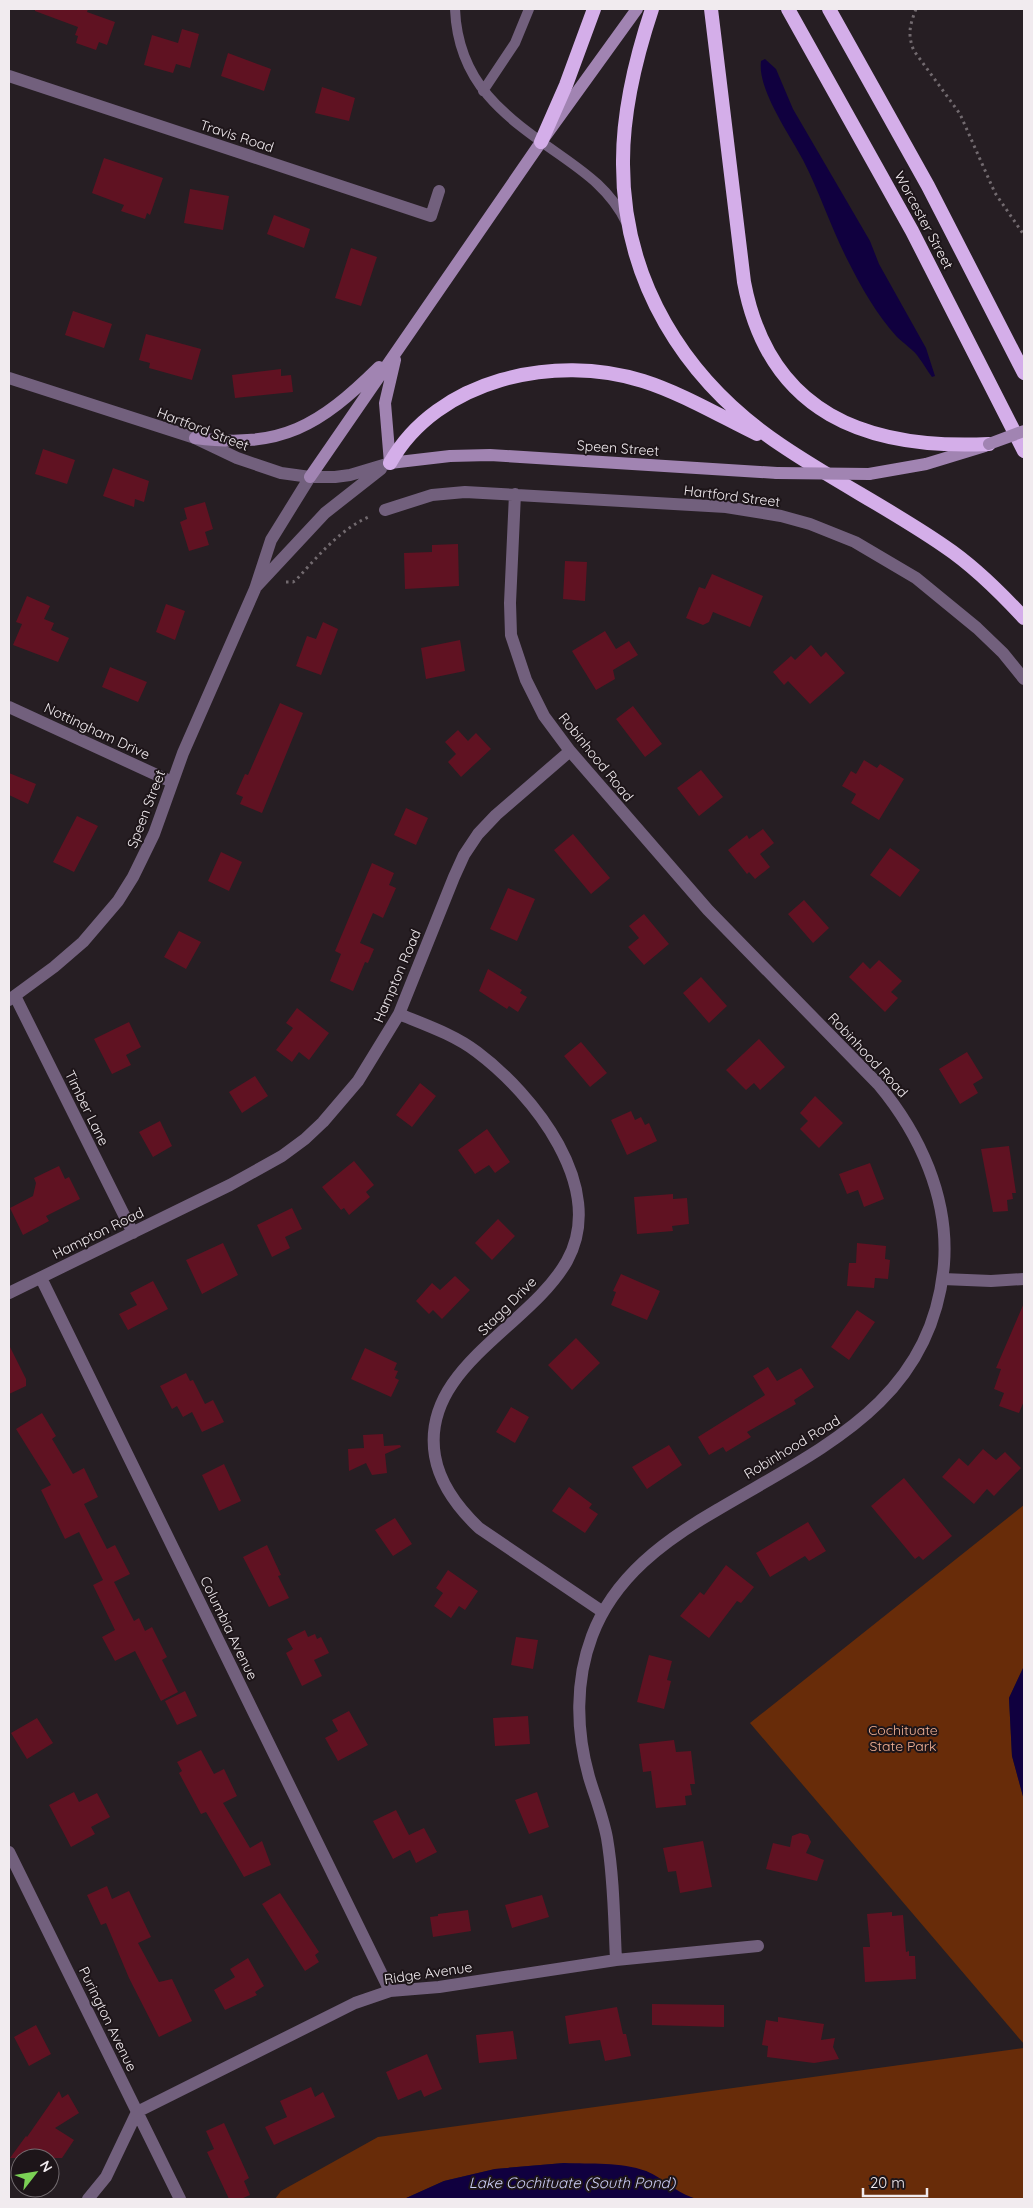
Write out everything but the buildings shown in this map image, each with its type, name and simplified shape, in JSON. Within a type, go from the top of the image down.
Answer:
[{"type":"highway","points":[[541,142],[572,70],[594,9]]},
{"type":"highway","points":[[652,9],[634,76],[623,143],[624,196],[630,228],[645,283],[672,336],[706,381],[780,445]]},
{"type":"highway","points":[[711,9],[746,289],[755,325],[775,362],[792,384],[813,404],[854,428],[877,436],[922,444],[956,446],[989,444]]},
{"type":"highway","name":"Worcester Street","points":[[788,9],[912,231],[1024,451]]},
{"type":"highway","name":"Worcester Street","points":[[828,9],[932,195],[1024,373]]},
{"type":"highway","points":[[390,463],[404,440],[420,424],[443,407],[468,393],[510,378],[568,370],[598,371],[625,376],[649,383],[780,445],[945,546],[988,582],[1024,618]]},
{"type":"main road","name":"Speen Street","points":[[310,477],[541,142],[636,9]]},
{"type":"main road","points":[[195,438],[233,441],[268,438],[290,433],[308,425],[347,397],[400,346]]},
{"type":"main road","points":[[390,463],[386,424],[386,398],[400,346]]},
{"type":"main road","name":"Speen Street","points":[[390,463],[450,456],[490,455],[777,473],[869,474],[926,464],[1024,431]]},
{"type":"street","name":"Travis Road","points":[[9,76],[431,216],[439,191]]},
{"type":"street","name":"Hartford Street","points":[[9,378],[195,438],[253,464],[282,473],[310,477],[350,475],[390,463]]},
{"type":"street","name":"Speen Street","points":[[254,589],[325,513],[390,463]]},
{"type":"street","name":"Speen Street","points":[[12,998],[74,951],[118,901],[133,877],[147,850],[172,782],[254,589],[274,533],[310,477]]},
{"type":"street","name":"Hartford Street","points":[[386,510],[443,493],[515,494],[740,509],[781,516],[825,529],[870,550],[923,584],[977,628],[1003,653],[1024,679]]},
{"type":"street","name":"Robinhood Road","points":[[515,494],[510,603],[512,635],[526,680],[537,704],[551,727],[570,751],[731,935],[878,1084],[895,1104],[922,1149],[932,1174],[938,1198],[944,1242],[943,1279],[938,1305],[930,1329],[918,1354],[902,1379],[865,1418],[843,1435],[670,1539],[637,1568],[617,1590],[603,1612],[592,1635],[584,1659],[578,1715],[582,1749],[606,1835],[611,1862],[616,1960]]},
{"type":"street","name":"Nottingham Drive","points":[[9,706],[172,782]]},
{"type":"street","name":"Hampton Road","points":[[9,1293],[230,1185],[282,1156],[305,1139],[323,1122],[358,1081],[400,1014],[464,855],[478,834],[496,815],[570,751]]},
{"type":"street","name":"Timber Lane","points":[[12,998],[133,1233]]},
{"type":"street","name":"Stagg Drive","points":[[400,1014],[461,1042],[497,1068],[532,1105],[550,1130],[563,1152],[571,1174],[578,1219],[576,1242],[568,1260],[556,1278],[466,1366],[452,1384],[434,1423],[433,1444],[438,1468],[447,1490],[462,1512],[479,1528],[603,1612]]},
{"type":"street","name":"Columbia Avenue","points":[[41,1278],[390,1991]]},
{"type":"street","points":[[943,1279],[991,1281],[1024,1279]]},
{"type":"street","name":"Purington Avenue","points":[[9,1852],[180,2199]]},
{"type":"street","name":"Ridge Avenue","points":[[137,2112],[355,2003],[390,1991],[439,1987],[616,1960],[758,1946]]},
{"type":"street","points":[[88,2199],[106,2177],[137,2112]]},
{"type":"lane","points":[[455,9],[458,32],[468,64],[483,91],[499,109],[602,187],[617,206],[630,228]]},
{"type":"lane","points":[[483,91],[515,43],[529,9]]},
{"type":"path","points":[[916,9],[909,31],[914,51],[960,114],[995,194],[1024,236]]},
{"type":"path","points":[[286,582],[296,580],[323,551],[352,526],[386,510]]},
{"type":"green space","name":"Cochituate State Park","points":[[1024,1505],[1024,1666],[1009,1698],[1012,1756],[1024,1800],[1024,2044],[750,1723]]},
{"type":"green space","points":[[1024,2048],[1024,2199],[697,2199],[683,2195],[646,2171],[564,2163],[495,2169],[444,2181],[404,2199],[275,2199],[281,2191],[378,2137]]},
{"type":"water","points":[[765,59],[776,69],[793,109],[870,241],[879,264],[926,348],[935,376],[932,377],[917,355],[897,337],[876,310],[858,281],[809,172],[769,98],[761,72],[761,61]]},
{"type":"water","points":[[1024,1666],[1024,1800],[1012,1756],[1009,1698]]},
{"type":"water","name":"Lake Cochituate (South Pond)","points":[[564,2163],[605,2164],[636,2168],[652,2174],[682,2193],[697,2199],[404,2199],[444,2181],[495,2169]]}]
